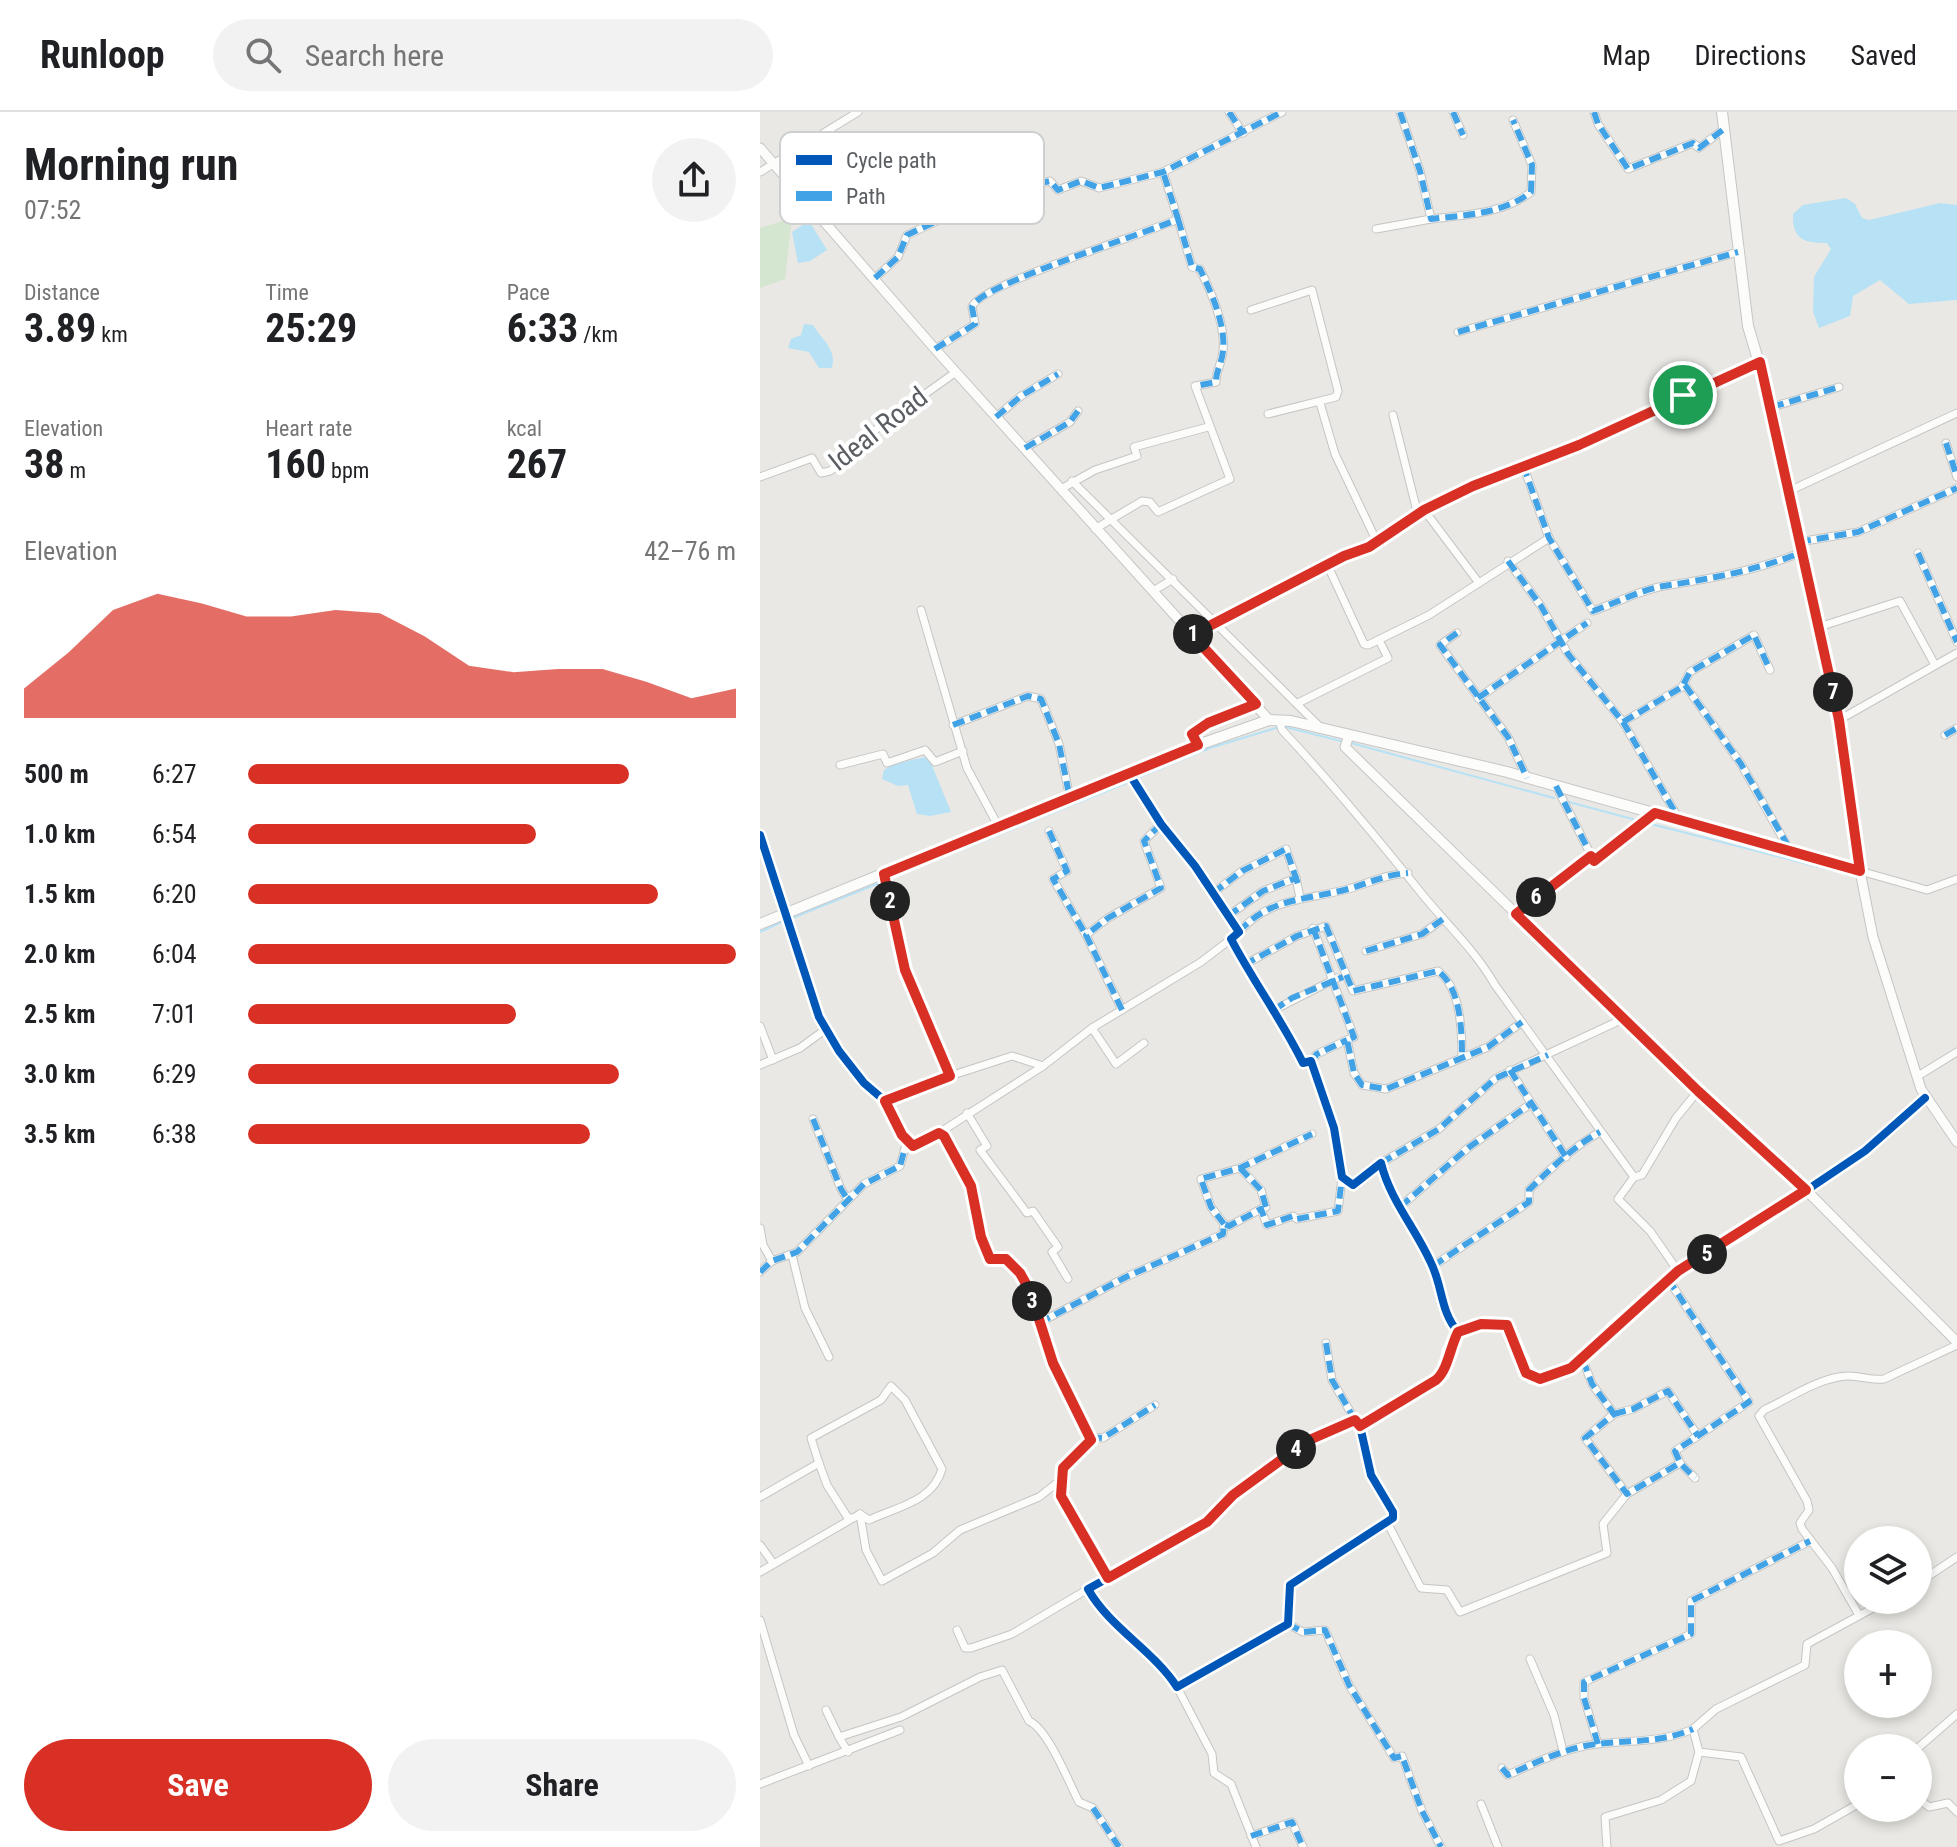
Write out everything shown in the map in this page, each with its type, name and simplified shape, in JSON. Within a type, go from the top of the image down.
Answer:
[{"type":"main road","points":[[760,924],[1070,799],[1132,779],[1198,745],[1278,723],[1320,727],[1347,740],[1527,778],[1860,871],[1839,720],[1772,407],[1748,326],[1722,112]]},
{"type":"street","points":[[826,132],[858,112]]},
{"type":"street","points":[[1229,112],[1243,133]]},
{"type":"street","points":[[1044,182],[1050,181],[1058,190],[1081,181],[1093,189],[1163,172],[1282,112]]},
{"type":"street","points":[[1400,112],[1420,171],[1431,219]]},
{"type":"street","points":[[1453,112],[1463,135]]},
{"type":"street","points":[[1594,112],[1598,124],[1628,169],[1683,145],[1693,143],[1699,148],[1724,129]]},
{"type":"street","points":[[1376,229],[1483,212],[1518,203],[1531,192],[1532,165],[1513,120]]},
{"type":"street","points":[[760,148],[780,175]]},
{"type":"street","points":[[760,172],[780,161]]},
{"type":"street","points":[[1095,529],[1146,500],[1158,512],[1229,481],[1195,386],[1216,382],[1216,366],[1224,348],[1209,288],[1200,269],[1192,267],[1163,172]]},
{"type":"street","points":[[935,349],[975,324],[972,307],[981,295],[1003,289],[1061,260],[1178,219]]},
{"type":"street","points":[[825,224],[1095,529],[1256,704],[1278,723],[1408,873],[1443,919],[1479,957],[1634,1177]]},
{"type":"street","points":[[875,278],[898,257],[907,235],[931,224]]},
{"type":"street","points":[[1458,332],[1738,252]]},
{"type":"street","points":[[1251,310],[1312,290],[1338,391],[1336,397],[1320,403],[1268,414]]},
{"type":"street","points":[[1192,635],[1327,564],[1377,542],[1421,513],[1760,362]]},
{"type":"street","name":"Ideal Road","points":[[760,477],[812,458],[821,473],[830,471],[874,437],[874,431],[956,372]]},
{"type":"street","points":[[996,417],[1021,396],[1058,374]]},
{"type":"street","points":[[1772,407],[1839,387]]},
{"type":"street","points":[[1320,403],[1335,454],[1377,542]]},
{"type":"street","points":[[1025,448],[1070,422],[1078,411]]},
{"type":"street","points":[[1789,491],[1957,413]]},
{"type":"street","points":[[1393,415],[1421,513],[1479,583]]},
{"type":"street","points":[[1061,489],[1072,481],[1137,456],[1134,447],[1208,427]]},
{"type":"street","points":[[1946,443],[1957,477]]},
{"type":"street","points":[[1523,465],[1549,538],[1593,611],[1665,586],[1774,564],[1801,547],[1858,532],[1957,488]]},
{"type":"street","points":[[1072,481],[1320,727]]},
{"type":"street","points":[[1327,564],[1364,644],[1379,640],[1429,615],[1508,561],[1549,538]]},
{"type":"street","points":[[1918,553],[1957,642]]},
{"type":"street","points":[[1508,561],[1541,606],[1560,641],[1623,722],[1680,821]]},
{"type":"street","points":[[1153,591],[1173,579]]},
{"type":"street","points":[[1819,627],[1900,601],[1935,665]]},
{"type":"street","points":[[921,610],[967,768],[995,820],[995,829]]},
{"type":"street","points":[[1478,698],[1587,623]]},
{"type":"street","points":[[1457,633],[1440,645],[1508,737],[1527,778]]},
{"type":"street","points":[[1623,722],[1685,685],[1690,672],[1754,635],[1770,670]]},
{"type":"street","points":[[1298,703],[1388,658],[1379,640]]},
{"type":"street","points":[[1839,720],[1870,706],[1957,653]]},
{"type":"street","points":[[1685,685],[1741,764],[1792,853]]},
{"type":"street","points":[[953,725],[1028,696],[1041,699],[1059,744],[1070,799]]},
{"type":"street","points":[[1198,745],[1192,734],[1208,723],[1256,704]]},
{"type":"street","points":[[1945,735],[1957,728]]},
{"type":"street","points":[[1347,740],[1516,914],[1698,1091],[1806,1190],[1957,1343],[1884,1379],[1873,1381],[1847,1376],[1761,1414],[1759,1419],[1807,1501],[1809,1510],[1800,1523],[1832,1568],[1859,1615],[1807,1644],[1805,1665],[1716,1709],[1693,1729],[1655,1740],[1598,1744],[1563,1751],[1508,1775],[1502,1768]]},
{"type":"street","points":[[840,765],[883,754],[887,763],[925,750],[935,762],[963,751]]},
{"type":"street","points":[[1132,779],[1239,932]]},
{"type":"street","points":[[1556,786],[1594,861],[1655,813]]},
{"type":"street","points":[[1086,935],[1108,918],[1161,888],[1144,841],[1161,824]]},
{"type":"street","points":[[1049,831],[1067,871],[1053,879],[1086,935],[1122,1010]]},
{"type":"street","points":[[760,835],[809,991],[826,1029],[864,1083],[885,1101],[907,1141],[913,1146],[939,1133],[1043,1066],[1092,1028],[1145,999],[1231,939],[1262,911],[1300,898],[1348,889],[1381,875],[1408,873]]},
{"type":"street","points":[[1213,893],[1242,871],[1286,849],[1300,898]]},
{"type":"street","points":[[1516,914],[1591,856]]},
{"type":"street","points":[[1957,879],[1927,890],[1860,871],[1873,937],[1925,1098],[1957,1142]]},
{"type":"street","points":[[884,874],[905,970],[950,1076]]},
{"type":"street","points":[[1228,916],[1263,891],[1296,878]]},
{"type":"street","points":[[1366,951],[1412,938],[1443,919]]},
{"type":"street","points":[[1231,939],[1303,1063],[1354,1037],[1335,978],[1313,928]]},
{"type":"street","points":[[1244,965],[1313,928],[1328,928],[1353,991],[1438,971],[1448,979],[1457,1008],[1462,1058]]},
{"type":"street","points":[[1274,1010],[1335,978],[1347,976]]},
{"type":"street","points":[[1342,1177],[1353,1185],[1381,1163],[1439,1129],[1510,1070],[1623,1019]]},
{"type":"street","points":[[1347,1040],[1357,1079],[1377,1090],[1501,1040],[1522,1022]]},
{"type":"street","points":[[760,1026],[773,1060]]},
{"type":"street","points":[[1092,1028],[1116,1064],[1144,1043]]},
{"type":"street","points":[[760,1065],[800,1048],[826,1029]]},
{"type":"street","points":[[1918,1076],[1957,1052]]},
{"type":"street","points":[[885,1101],[1012,1056],[1043,1066]]},
{"type":"street","points":[[1261,1209],[1267,1225],[1293,1216],[1297,1219],[1338,1211],[1342,1177],[1327,1102],[1311,1061]]},
{"type":"street","points":[[1510,1070],[1529,1105],[1566,1157]]},
{"type":"street","points":[[1678,1271],[1650,1231],[1618,1199],[1634,1177],[1642,1175],[1676,1118],[1698,1091]]},
{"type":"street","points":[[957,1630],[965,1648],[1012,1634],[1207,1522],[1233,1495],[1307,1441],[1357,1423],[1444,1374],[1448,1351],[1458,1332],[1481,1324],[1507,1325],[1532,1378],[1556,1375],[1583,1360],[1615,1325],[1678,1271],[1865,1151],[1925,1098]]},
{"type":"street","points":[[1400,1207],[1468,1148],[1529,1105]]},
{"type":"street","points":[[967,1113],[987,1146],[980,1150],[1027,1213],[1033,1211],[1052,1237],[1058,1247],[1052,1252],[1068,1279]]},
{"type":"street","points":[[813,1119],[841,1189],[846,1197],[851,1196]]},
{"type":"street","points":[[1433,1266],[1529,1202],[1529,1190],[1578,1144],[1600,1132]]},
{"type":"street","points":[[939,1133],[971,1186],[981,1237],[990,1259],[1006,1259],[1013,1264],[1030,1291],[1053,1363],[1090,1437],[1086,1447],[1063,1468],[1061,1496],[1108,1578]]},
{"type":"street","points":[[1240,1168],[1261,1190],[1266,1207],[1229,1226],[1211,1207],[1201,1179],[1240,1168],[1312,1134]]},
{"type":"street","points":[[760,1272],[772,1261],[792,1255],[864,1184],[900,1166],[907,1141]]},
{"type":"street","points":[[1381,1163],[1400,1207],[1433,1266],[1447,1320],[1458,1332]]},
{"type":"street","points":[[1039,1323],[1126,1277],[1223,1234],[1224,1224]]},
{"type":"street","points":[[760,1228],[763,1245],[772,1261]]},
{"type":"street","points":[[792,1255],[805,1308],[829,1357]]},
{"type":"street","points":[[1668,1279],[1749,1402],[1675,1451],[1680,1463],[1695,1478]]},
{"type":"street","points":[[1288,1624],[1290,1585],[1388,1524],[1393,1512],[1366,1464],[1357,1423],[1332,1380],[1326,1343]]},
{"type":"street","points":[[1583,1360],[1592,1384],[1614,1414]]},
{"type":"street","points":[[891,1386],[905,1400],[942,1469],[931,1491],[892,1512],[869,1520],[857,1516],[848,1518],[836,1500],[811,1438],[881,1400],[891,1386]]},
{"type":"street","points":[[1627,1494],[1585,1438],[1614,1414],[1668,1391],[1698,1436]]},
{"type":"street","points":[[1090,1437],[1103,1438],[1155,1405]]},
{"type":"street","points":[[760,1497],[819,1463]]},
{"type":"street","points":[[1388,1524],[1421,1588],[1447,1590],[1460,1612],[1607,1553],[1603,1524],[1627,1494],[1680,1463]]},
{"type":"street","points":[[857,1516],[866,1550],[882,1581],[933,1553],[960,1530],[1039,1497],[1062,1479]]},
{"type":"street","points":[[760,1572],[857,1516]]},
{"type":"street","points":[[1598,1744],[1584,1698],[1584,1682],[1691,1634],[1691,1601],[1810,1541]]},
{"type":"street","points":[[760,1545],[773,1563]]},
{"type":"street","points":[[1932,1574],[1957,1557]]},
{"type":"street","points":[[1088,1589],[1105,1614],[1129,1632],[1177,1687],[1212,1754],[1214,1773],[1231,1784],[1256,1847]]},
{"type":"street","points":[[760,1620],[794,1735],[809,1766]]},
{"type":"street","points":[[1177,1687],[1288,1624]]},
{"type":"street","points":[[1288,1624],[1303,1632],[1325,1630],[1349,1685],[1394,1758],[1402,1756],[1426,1820],[1441,1847]]},
{"type":"street","points":[[1530,1659],[1554,1715],[1563,1751]]},
{"type":"street","points":[[839,1737],[901,1717],[980,1677],[1002,1670],[1029,1721],[1036,1724],[1059,1761],[1079,1802],[1093,1808],[1119,1847]]},
{"type":"street","points":[[826,1710],[848,1752]]},
{"type":"street","points":[[1932,1736],[1957,1714]]},
{"type":"street","points":[[1607,1847],[1605,1817],[1661,1800],[1691,1781],[1699,1752],[1693,1729]]},
{"type":"street","points":[[760,1784],[900,1730]]},
{"type":"street","points":[[1699,1752],[1741,1757],[1779,1841],[1814,1829],[1844,1812]]},
{"type":"street","points":[[1932,1806],[1948,1803],[1957,1812]]},
{"type":"street","points":[[1481,1804],[1495,1846]]},
{"type":"street","points":[[1251,1836],[1292,1822],[1303,1847]]},
{"type":"green space","points":[[780,222],[791,224],[785,279],[760,288],[760,228]]},
{"type":"water","points":[[1846,198],[1855,204],[1862,218],[1869,220],[1940,203],[1957,205],[1957,300],[1909,304],[1880,280],[1853,296],[1850,316],[1819,328],[1813,312],[1814,277],[1831,249],[1827,243],[1801,238],[1795,230],[1793,214],[1803,205]]},
{"type":"water","points":[[804,224],[811,224],[827,250],[810,261],[798,263],[792,232]]},
{"type":"water","points":[[804,324],[813,325],[828,345],[832,368],[819,368],[809,352],[788,348],[791,339],[801,335]]},
{"type":"water","points":[[925,757],[931,763],[951,812],[930,816],[917,814],[908,785],[898,786],[882,779],[884,770],[893,764]]},
{"type":"waterway","points":[[1135,779],[1210,748],[1279,727]]},
{"type":"waterway","points":[[1285,727],[1341,741]]},
{"type":"waterway","points":[[1351,743],[1554,798]]},
{"type":"waterway","points":[[790,919],[1129,782]]},
{"type":"waterway","points":[[1569,802],[1636,820]]},
{"type":"waterway","points":[[1651,824],[1850,875]]},
{"type":"waterway","points":[[760,932],[784,921]]},
{"type":"marked path","points":[[1229,112],[1243,133]]},
{"type":"marked path","points":[[1044,182],[1050,181],[1058,190],[1081,181],[1099,188],[1163,172],[1282,112]]},
{"type":"marked path","points":[[1400,112],[1420,171],[1431,219],[1496,209],[1531,192],[1532,165],[1513,120]]},
{"type":"marked path","points":[[1453,112],[1463,135]]},
{"type":"marked path","points":[[1594,112],[1598,124],[1628,169],[1693,143],[1699,148],[1724,129]]},
{"type":"marked path","points":[[935,349],[975,324],[972,307],[981,297],[1032,273],[1178,219],[1163,172]]},
{"type":"marked path","points":[[1178,219],[1192,267],[1200,269],[1213,298],[1223,341],[1216,382],[1195,386]]},
{"type":"marked path","points":[[875,278],[898,257],[907,235],[931,224]]},
{"type":"marked path","points":[[1458,332],[1738,252]]},
{"type":"marked path","points":[[996,417],[1021,396],[1058,374]]},
{"type":"marked path","points":[[1772,407],[1839,387]]},
{"type":"marked path","points":[[1025,448],[1070,422],[1078,411]]},
{"type":"marked path","points":[[1946,443],[1957,477]]},
{"type":"marked path","points":[[1523,465],[1549,538],[1593,611],[1655,588],[1734,573],[1802,552]]},
{"type":"marked path","points":[[1799,542],[1858,532],[1957,488]]},
{"type":"marked path","points":[[1918,553],[1957,642]]},
{"type":"marked path","points":[[1508,561],[1541,606],[1568,654],[1623,722],[1680,821]]},
{"type":"marked path","points":[[1478,698],[1587,623]]},
{"type":"marked path","points":[[1457,633],[1440,645],[1508,737],[1527,778]]},
{"type":"marked path","points":[[1623,722],[1682,687],[1690,672],[1754,635],[1770,670]]},
{"type":"marked path","points":[[1685,685],[1741,764],[1792,853]]},
{"type":"marked path","points":[[953,725],[1028,696],[1041,699],[1059,744],[1070,799]]},
{"type":"marked path","points":[[1945,735],[1957,728]]},
{"type":"marked path","points":[[1556,786],[1594,861],[1655,813]]},
{"type":"marked path","points":[[1122,1010],[1086,935],[1108,918],[1161,888],[1144,841],[1161,824]]},
{"type":"marked path","points":[[1049,831],[1067,871],[1053,879],[1086,935]]},
{"type":"marked path","points":[[1213,893],[1242,871],[1286,849],[1296,878]]},
{"type":"marked path","points":[[1239,932],[1262,912],[1275,906],[1408,873]]},
{"type":"marked path","points":[[1228,916],[1263,891],[1296,878],[1299,887]]},
{"type":"marked path","points":[[1366,951],[1422,934],[1443,919]]},
{"type":"marked path","points":[[1244,965],[1297,936],[1326,926],[1353,991],[1438,971],[1446,979],[1456,999],[1462,1058]]},
{"type":"marked path","points":[[1313,928],[1354,1037],[1347,1040],[1354,1073],[1362,1085],[1386,1089],[1488,1047],[1522,1022]]},
{"type":"marked path","points":[[1274,1010],[1292,998],[1343,977]]},
{"type":"marked path","points":[[1311,1061],[1317,1054],[1347,1040]]},
{"type":"marked path","points":[[1381,1163],[1439,1129],[1496,1078],[1548,1055]]},
{"type":"marked path","points":[[1510,1070],[1566,1157]]},
{"type":"marked path","points":[[1400,1207],[1468,1148],[1529,1105]]},
{"type":"marked path","points":[[813,1119],[841,1189],[846,1197],[851,1196]]},
{"type":"marked path","points":[[1433,1266],[1529,1202],[1529,1190],[1537,1182],[1572,1151],[1600,1132]]},
{"type":"marked path","points":[[1224,1224],[1211,1207],[1201,1179],[1240,1168],[1312,1134]]},
{"type":"marked path","points":[[760,1272],[772,1261],[797,1252],[864,1184],[900,1166],[907,1141]]},
{"type":"marked path","points":[[1240,1168],[1261,1190],[1266,1207],[1261,1209]]},
{"type":"marked path","points":[[1039,1323],[1126,1277],[1223,1234],[1224,1224],[1229,1226],[1261,1209],[1267,1225],[1293,1216],[1297,1219],[1338,1211],[1342,1177]]},
{"type":"marked path","points":[[1668,1279],[1749,1402],[1675,1451],[1680,1463],[1695,1478]]},
{"type":"marked path","points":[[1326,1343],[1332,1380],[1355,1420]]},
{"type":"marked path","points":[[1583,1360],[1592,1384],[1614,1414],[1585,1438],[1627,1494],[1680,1463]]},
{"type":"marked path","points":[[1614,1414],[1633,1409],[1668,1391],[1698,1436]]},
{"type":"marked path","points":[[1090,1437],[1103,1438],[1155,1405]]},
{"type":"marked path","points":[[1108,1578],[1207,1522],[1233,1495],[1307,1441],[1355,1420],[1360,1426]]},
{"type":"marked path","points":[[1598,1744],[1584,1698],[1584,1682],[1691,1634],[1691,1601],[1810,1541]]},
{"type":"marked path","points":[[1288,1624],[1303,1632],[1325,1630],[1349,1685],[1394,1758],[1402,1756],[1422,1811],[1441,1847]]},
{"type":"marked path","points":[[1502,1768],[1508,1775],[1573,1749],[1657,1739],[1693,1729]]},
{"type":"marked path","points":[[1093,1808],[1119,1847]]},
{"type":"marked path","points":[[1251,1836],[1292,1822],[1303,1847]]},
{"type":"cycle path","points":[[1130,775],[1161,824],[1195,866],[1239,932],[1231,939],[1303,1063],[1311,1061],[1334,1128],[1342,1177],[1353,1185],[1381,1163],[1390,1189],[1431,1263],[1452,1324],[1458,1332],[1481,1324],[1507,1325],[1532,1378],[1556,1375],[1583,1360],[1615,1325],[1678,1271],[1743,1233],[1865,1151],[1925,1098]]},
{"type":"cycle path","points":[[760,835],[819,1017],[839,1051],[864,1083],[885,1101],[902,1135],[913,1146],[939,1133],[944,1136],[971,1186],[981,1237],[990,1259],[1006,1259],[1020,1273],[1030,1291],[1053,1363],[1091,1440],[1068,1462],[1061,1478],[1067,1507],[1108,1578],[1088,1589],[1107,1615],[1156,1661],[1177,1687],[1288,1624],[1290,1585],[1393,1518],[1393,1512],[1371,1475],[1360,1426],[1444,1374],[1448,1351],[1458,1332]]},
{"type":"route","points":[[1760,362],[1839,720],[1860,871],[1655,813],[1594,861],[1591,856],[1516,914],[1698,1091],[1806,1190],[1743,1233],[1678,1271],[1615,1325],[1583,1360],[1556,1375],[1540,1379],[1526,1373],[1507,1325],[1481,1324],[1458,1332],[1448,1351],[1444,1374],[1436,1380],[1360,1426],[1355,1420],[1307,1441],[1233,1495],[1207,1522],[1108,1578],[1061,1496],[1063,1468],[1091,1440],[1053,1363],[1030,1291],[1013,1264],[1006,1259],[990,1259],[981,1237],[980,1217],[971,1186],[944,1136],[939,1133],[913,1146],[902,1135],[885,1101],[950,1076],[905,970],[884,874],[1198,745],[1192,734],[1208,723],[1256,704],[1192,635],[1344,556],[1369,547],[1449,497],[1497,475],[1579,445],[1683,395],[1760,362]]}]
